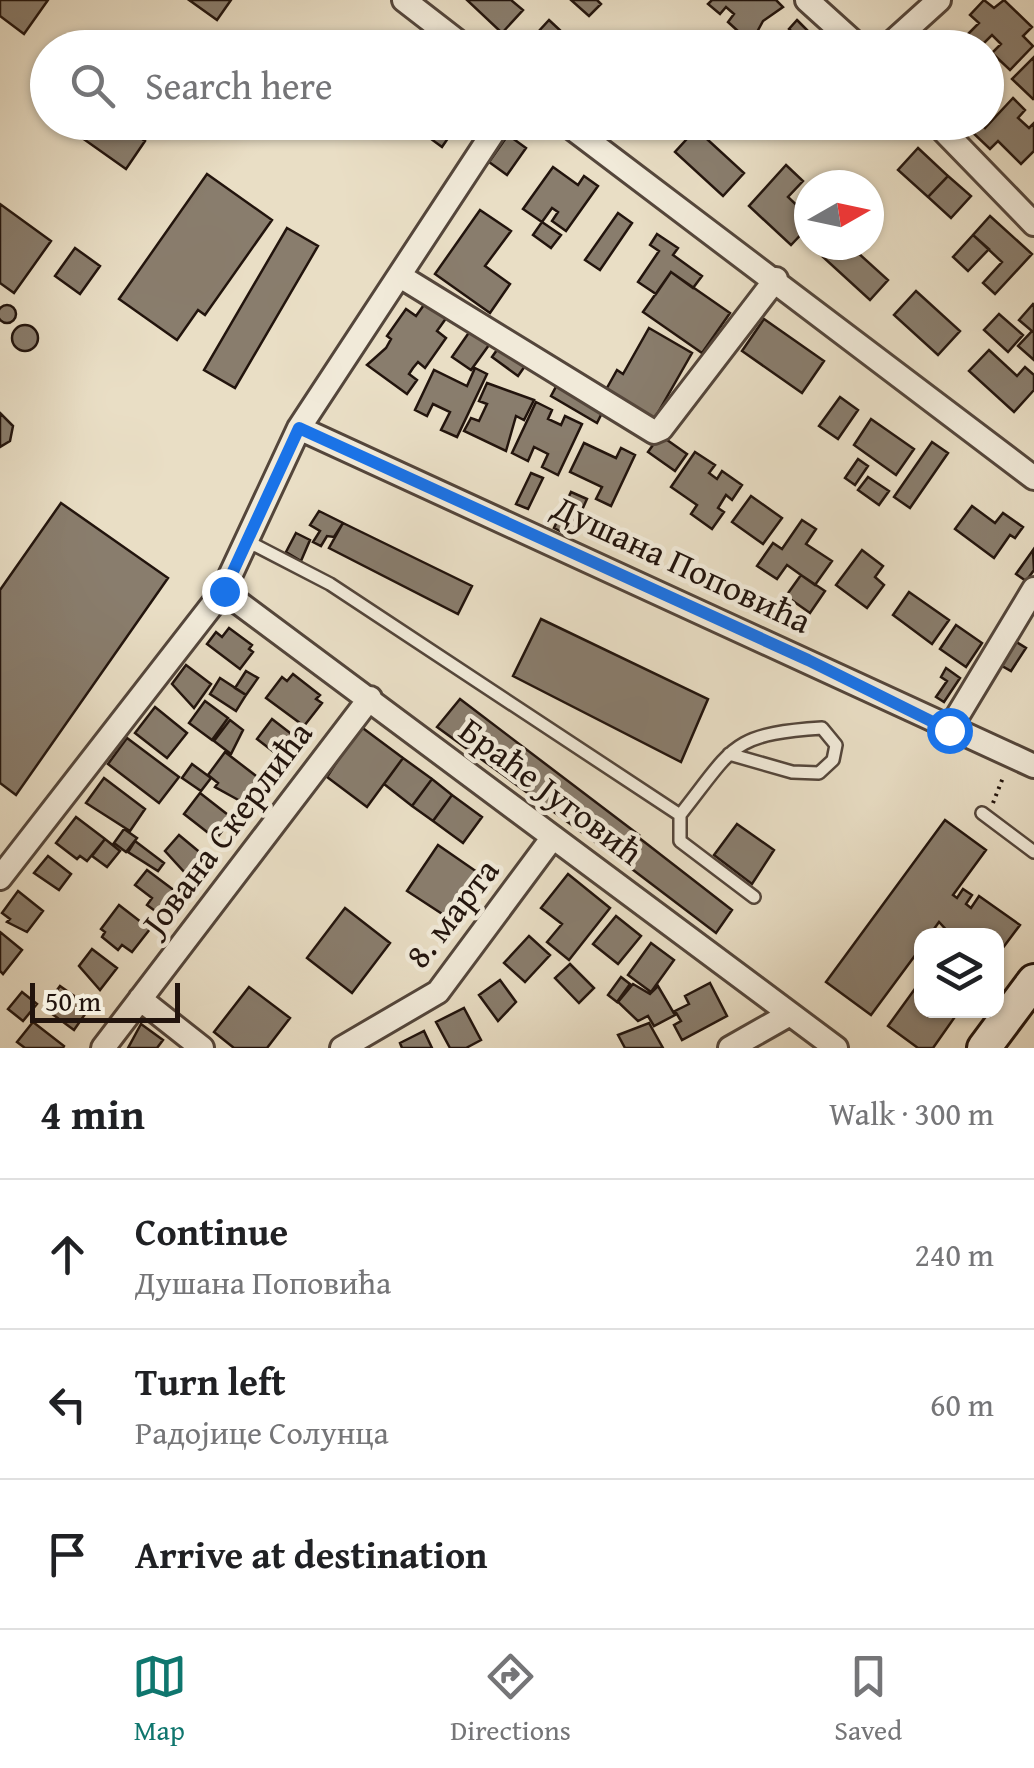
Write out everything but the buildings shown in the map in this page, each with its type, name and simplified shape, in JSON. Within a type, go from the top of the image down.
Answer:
[{"type":"main road","points":[[984,1048],[1034,980]]},
{"type":"street","points":[[406,0],[444,30]]},
{"type":"street","points":[[807,0],[840,30]]},
{"type":"street","points":[[906,30],[939,0]]},
{"type":"street","points":[[0,878],[224,591],[299,428],[488,140]]},
{"type":"street","points":[[588,140],[1029,467]]},
{"type":"street","points":[[952,140],[1034,224]]},
{"type":"street","points":[[400,276],[654,432],[661,429],[776,278]]},
{"type":"street","name":"Душана Поповића","points":[[299,428],[1023,761]]},
{"type":"street","points":[[949,730],[1034,588]]},
{"type":"street","name":"Браће Југовић","points":[[224,591],[836,1048]]},
{"type":"street","name":"Јована Скерлића","points":[[103,1048],[370,698]]},
{"type":"street","name":"8. марта","points":[[342,1048],[438,992],[553,838]]},
{"type":"street","points":[[140,999],[202,1048]]},
{"type":"street","points":[[730,1048],[790,1014]]},
{"type":"lane","points":[[245,540],[330,584],[680,816]]},
{"type":"lane","points":[[729,754],[792,772],[820,773],[833,760],[836,745],[822,728],[768,732],[738,744],[729,754],[680,816],[680,841],[754,897]]},
{"type":"lane","points":[[985,816],[1034,852]]},
{"type":"path","points":[[985,816],[1023,761]]},
{"type":"route","points":[[224,591],[299,428],[808,660],[949,730]]}]
